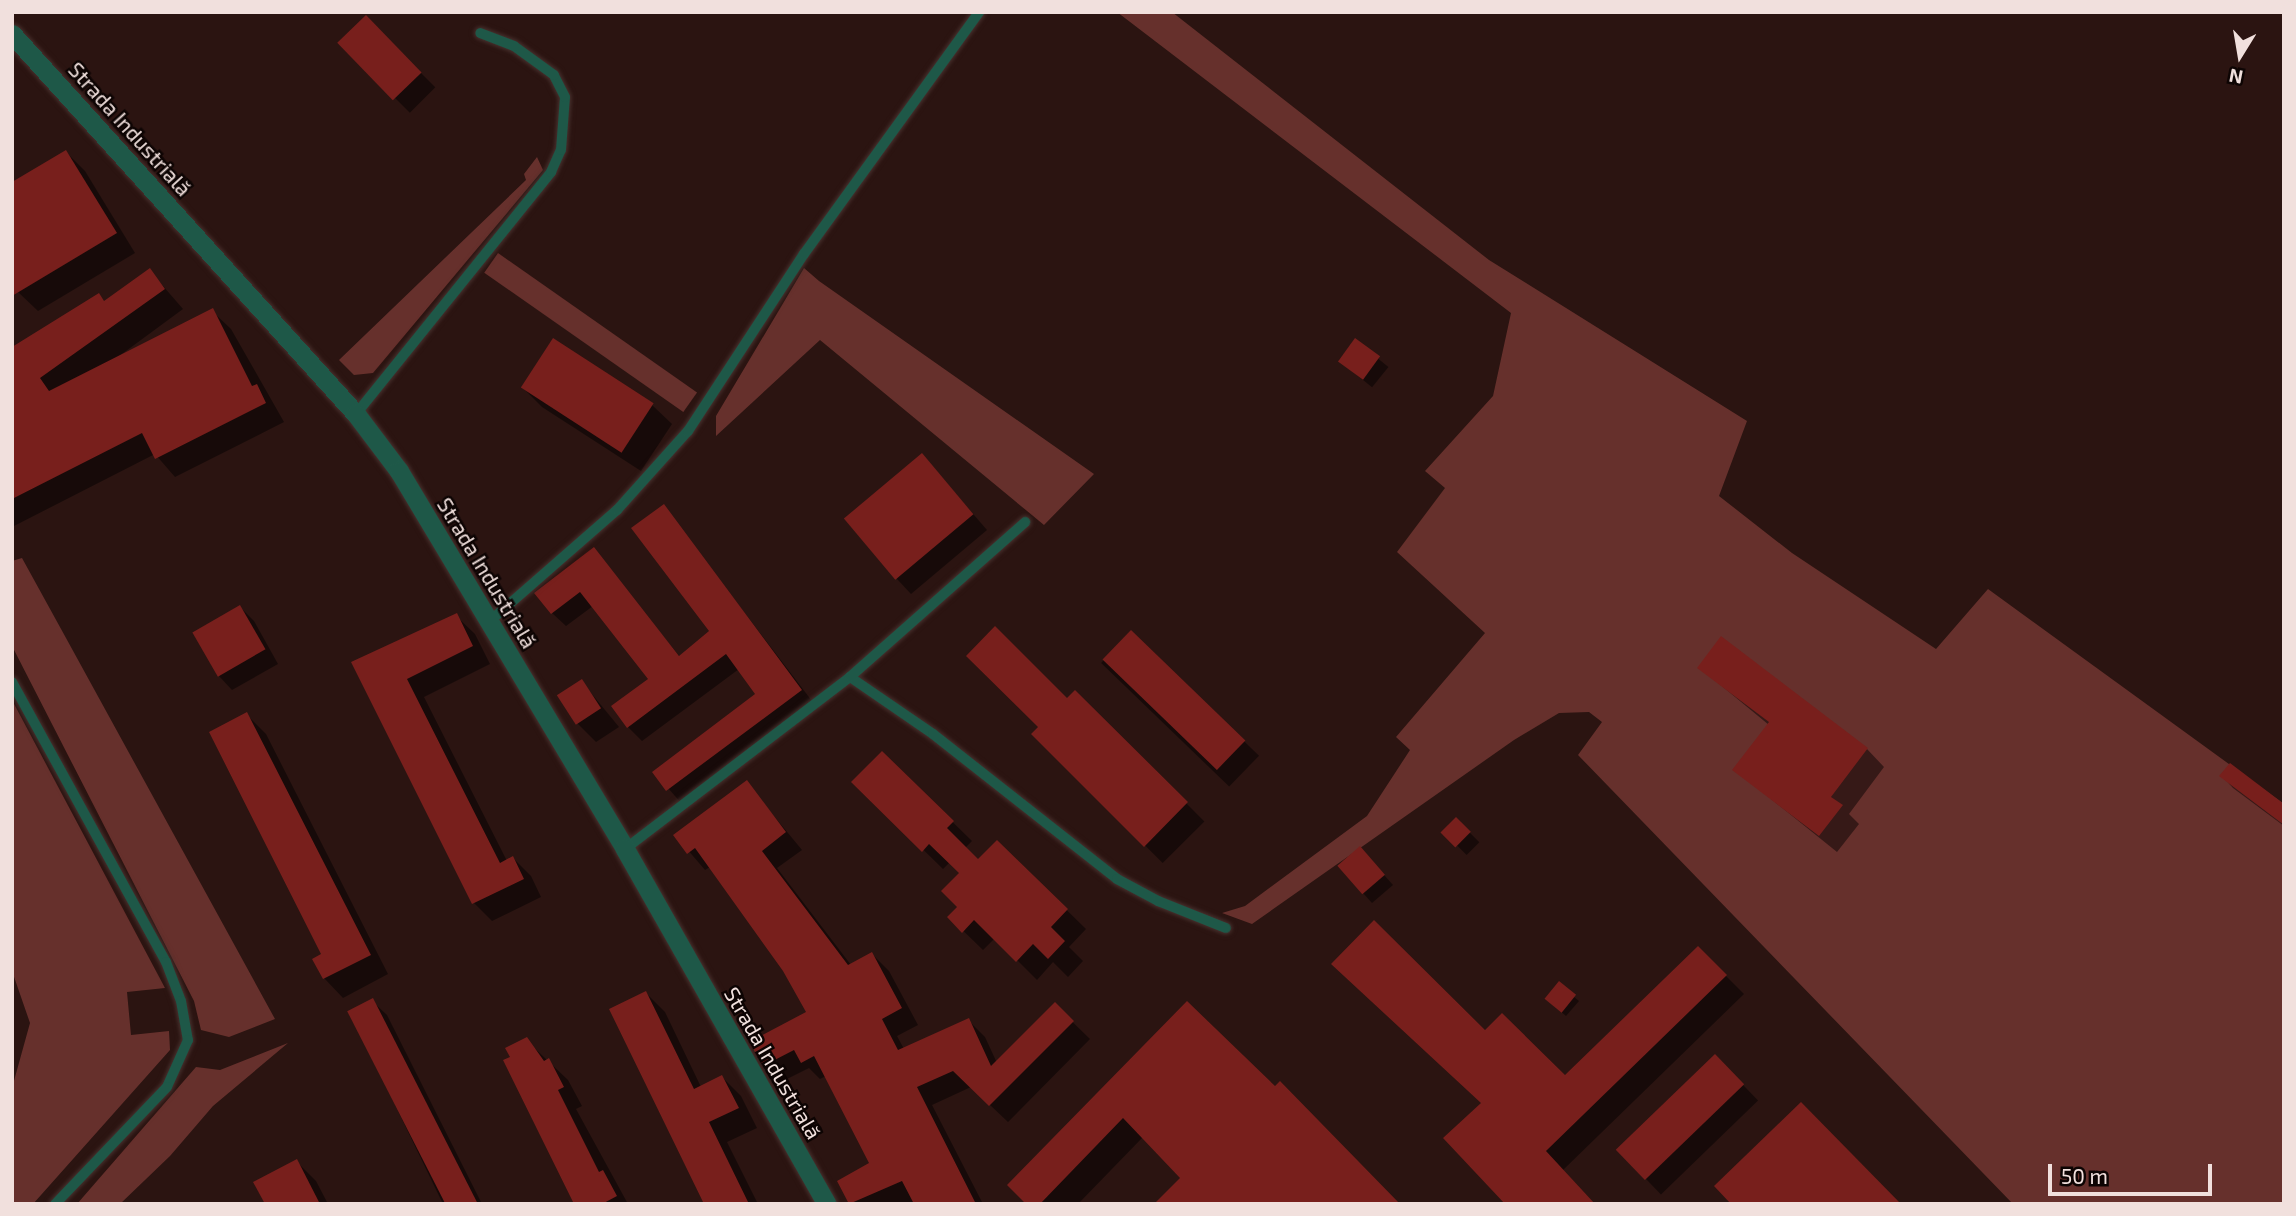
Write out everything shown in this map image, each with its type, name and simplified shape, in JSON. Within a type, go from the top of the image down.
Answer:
[{"type":"street","name":"Strada Industrială","points":[[12,34],[356,414],[399,471],[625,849],[827,1204]]},
{"type":"lane","points":[[490,621],[617,510],[688,431],[804,254],[979,12]]},
{"type":"lane","points":[[356,414],[551,172],[561,150],[565,97],[554,75],[514,46],[480,33]]},
{"type":"lane","points":[[625,849],[850,677],[1025,522]]},
{"type":"lane","points":[[850,677],[933,734],[1117,879],[1175,909],[1226,928]]},
{"type":"lane","points":[[12,682],[166,962],[181,1001],[188,1040],[167,1087],[55,1204]]},
{"type":"shaded area","points":[[1117,12],[1172,12],[1489,260],[1747,421],[1719,496],[1792,553],[1936,649],[1988,589],[2284,804],[2284,1204],[2013,1204],[1578,755],[1602,722],[1589,712],[1559,713],[1514,740],[1252,924],[1222,913],[1245,906],[1367,816],[1410,750],[1396,737],[1485,633],[1397,552],[1445,488],[1425,471],[1493,396],[1511,313]]},
{"type":"shaded area","points":[[537,157],[543,170],[373,373],[354,375],[339,360],[526,180],[524,174]]},
{"type":"shaded area","points":[[498,253],[697,392],[683,412],[484,273]]},
{"type":"shaded area","points":[[804,268],[1094,474],[1044,525],[820,340],[716,436],[716,416]]},
{"type":"shaded area","points":[[22,558],[275,1019],[229,1037],[201,1030],[194,1001],[12,646],[12,561]]},
{"type":"shaded area","points":[[12,700],[165,988],[127,992],[131,1035],[169,1031],[170,1050],[33,1204],[12,1204],[12,1088],[30,1023],[12,971]]},
{"type":"shaded area","points":[[288,1043],[213,1106],[170,1156],[120,1204],[77,1204],[196,1067],[220,1070]]},
{"type":"building","points":[[366,15],[422,73],[393,100],[337,43]]},
{"type":"building","points":[[66,150],[117,233],[12,296],[12,182]]},
{"type":"building","points":[[150,268],[165,289],[40,378],[49,391],[213,308],[252,386],[257,384],[266,403],[155,459],[142,433],[12,499],[12,347],[99,293],[104,301]]},
{"type":"building","points":[[553,338],[654,403],[622,453],[521,387]]},
{"type":"building","points":[[1355,338],[1380,356],[1363,380],[1338,361]]},
{"type":"building","points":[[922,453],[973,514],[895,580],[844,519]]},
{"type":"building","points":[[664,504],[802,690],[666,791],[652,772],[755,694],[726,654],[627,728],[611,706],[648,679],[580,592],[551,614],[534,593],[594,547],[679,656],[709,631],[631,528]]},
{"type":"building","points":[[240,605],[266,649],[218,677],[192,632]]},
{"type":"building","points":[[457,613],[473,646],[407,679],[500,863],[513,856],[524,879],[472,904],[351,662]]},
{"type":"building","points":[[995,626],[1067,698],[1075,690],[1188,802],[1144,847],[1031,734],[1038,727],[966,656]]},
{"type":"building","points":[[1131,630],[1245,740],[1217,770],[1103,659]]},
{"type":"building","points":[[1721,636],[1868,748],[1831,797],[1843,805],[1819,836],[1732,770],[1769,722],[1697,668]]},
{"type":"building","points":[[582,679],[601,708],[576,725],[557,695]]},
{"type":"building","points":[[247,712],[371,955],[323,979],[312,959],[321,954],[209,732]]},
{"type":"building","points":[[882,751],[954,821],[947,828],[978,859],[997,840],[1068,909],[1051,927],[1065,941],[1048,959],[1033,944],[1016,962],[974,920],[962,933],[947,917],[957,907],[941,891],[959,873],[929,844],[922,852],[851,782]]},
{"type":"building","points":[[2230,763],[2284,804],[2284,825],[2219,776]]},
{"type":"building","points":[[747,780],[786,832],[762,851],[848,965],[872,952],[902,1008],[882,1019],[898,1050],[969,1018],[991,1066],[1055,1002],[1074,1021],[989,1106],[953,1071],[917,1087],[976,1204],[914,1204],[902,1181],[849,1204],[837,1181],[869,1163],[814,1056],[801,1063],[794,1050],[763,1066],[749,1042],[806,1012],[783,971],[695,848],[687,854],[673,835]]},
{"type":"building","points":[[1456,817],[1471,832],[1455,847],[1440,833]]},
{"type":"building","points":[[1360,846],[1385,875],[1362,894],[1337,866]]},
{"type":"building","points":[[1374,920],[1485,1030],[1502,1013],[1565,1075],[1698,946],[1727,975],[1546,1151],[1595,1204],[1505,1204],[1443,1138],[1481,1103],[1331,964]]},
{"type":"building","points":[[1559,981],[1576,995],[1562,1013],[1545,999]]},
{"type":"building","points":[[646,991],[694,1089],[722,1075],[739,1108],[709,1122],[749,1204],[704,1204],[609,1009]]},
{"type":"building","points":[[373,998],[477,1203],[445,1204],[347,1011]]},
{"type":"building","points":[[1187,1001],[1275,1086],[1280,1081],[1400,1204],[1154,1204],[1180,1178],[1123,1118],[1040,1204],[1026,1204],[1007,1185]]},
{"type":"building","points":[[527,1037],[544,1061],[549,1058],[564,1087],[558,1090],[599,1172],[603,1170],[617,1196],[602,1204],[574,1204],[503,1060],[510,1057],[505,1048]]},
{"type":"building","points":[[1715,1054],[1744,1084],[1645,1180],[1616,1150]]},
{"type":"building","points":[[1801,1102],[1901,1204],[1731,1204],[1714,1186]]},
{"type":"building","points":[[297,1159],[320,1204],[265,1204],[253,1182]]}]
